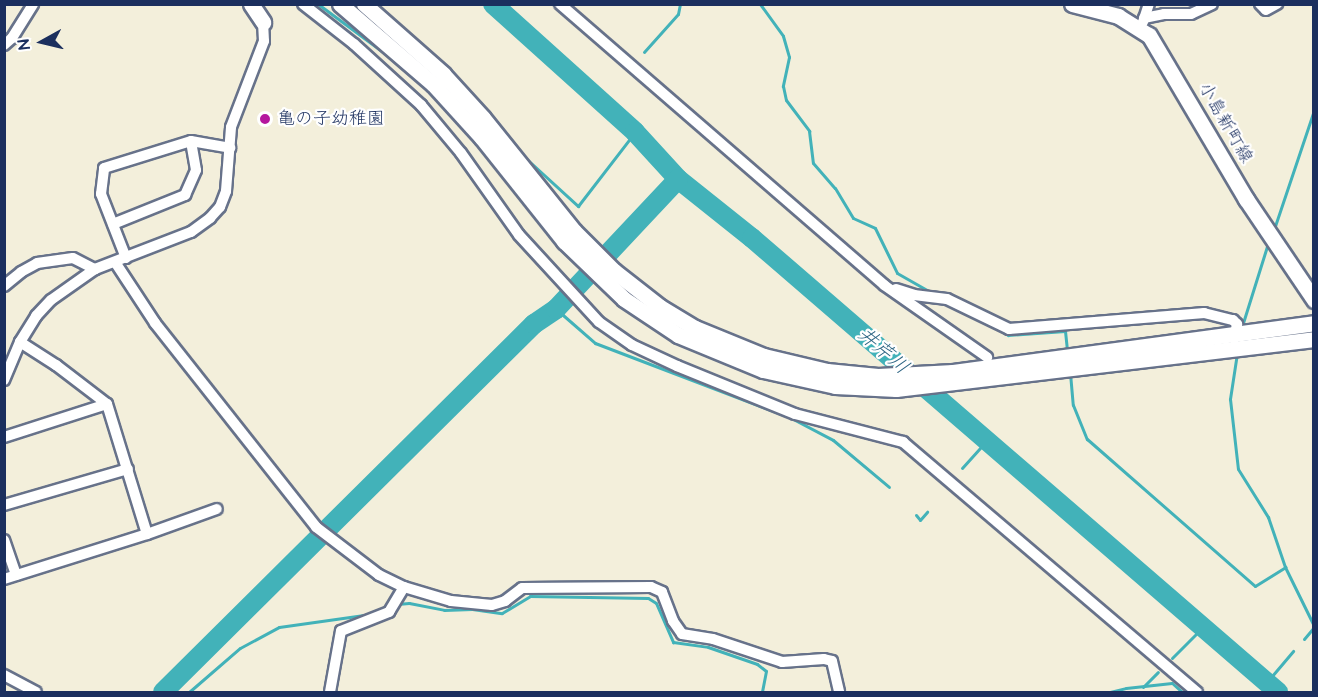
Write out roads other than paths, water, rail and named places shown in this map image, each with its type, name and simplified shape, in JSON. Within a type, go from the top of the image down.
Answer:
[{"type":"street","points":[[4,45],[12,38],[33,4]]},
{"type":"street","points":[[4,380],[20,342],[36,316],[51,300],[95,269],[190,232],[210,218],[220,207],[226,191],[231,127],[264,41],[263,22],[251,4]]},
{"type":"street","points":[[303,4],[354,44],[433,119],[461,153],[519,235],[559,282],[599,322],[632,345],[795,414],[903,442],[1197,693]]},
{"type":"street","points":[[340,4],[433,84],[569,236],[609,276],[624,299],[678,335],[763,370],[835,386],[896,389],[1011,377],[1234,341],[1314,323]]},
{"type":"street","points":[[364,4],[443,74],[483,118],[569,236]]},
{"type":"street","points":[[560,4],[884,285],[993,362]]},
{"type":"street","name":"小島新町線","points":[[1072,4],[1142,23],[1160,49],[1246,199],[1314,300]]},
{"type":"street","points":[[1142,23],[1149,4]]},
{"type":"street","points":[[1142,23],[1164,14],[1191,14],[1212,4]]},
{"type":"street","points":[[1260,4],[1266,10],[1277,4]]},
{"type":"street","points":[[230,148],[191,141],[104,168],[101,194],[113,224],[120,260],[155,323],[316,527],[379,575],[404,587],[451,601],[492,605],[505,601],[522,588],[651,587],[662,592],[682,634],[713,639],[782,662],[824,659],[832,661],[839,693]]},
{"type":"street","points":[[113,224],[185,195],[196,170],[191,141]]},
{"type":"street","points":[[4,286],[37,263],[73,258],[95,269]]},
{"type":"street","points":[[609,276],[695,328],[764,356],[828,372],[878,376],[993,362],[1234,341],[1314,339]]},
{"type":"street","points":[[884,285],[914,295],[947,299],[1009,329],[1188,312],[1233,320],[1237,324],[1234,341]]},
{"type":"street","points":[[20,342],[56,364],[107,404],[147,534]]},
{"type":"street","points":[[4,437],[107,404]]},
{"type":"street","points":[[4,505],[128,469]]},
{"type":"street","points":[[4,579],[147,534],[217,509]]},
{"type":"street","points":[[4,540],[16,575]]},
{"type":"street","points":[[330,693],[341,631],[389,612],[404,587]]},
{"type":"street","points":[[4,675],[36,693]]},
{"type":"waterway","points":[[318,4],[399,64]]},
{"type":"waterway","name":"井芹川","points":[[493,4],[635,132],[678,179],[752,238],[1278,692]]},
{"type":"waterway","points":[[644,52],[678,14],[680,4]]},
{"type":"waterway","points":[[760,4],[783,36],[789,57],[783,86],[786,100],[809,131],[813,163],[835,188],[853,218],[875,228],[897,273],[932,293]]},
{"type":"waterway","points":[[1274,229],[1314,110]]},
{"type":"waterway","points":[[520,153],[578,206],[635,132]]},
{"type":"waterway","points":[[163,692],[534,324],[556,309],[678,179]]},
{"type":"waterway","points":[[1242,326],[1268,243]]},
{"type":"waterway","points":[[556,309],[595,343],[784,415]]},
{"type":"waterway","points":[[998,329],[1008,335],[1065,331],[1067,351]]},
{"type":"waterway","points":[[1237,353],[1230,399],[1238,469],[1268,517],[1285,567],[1314,626]]},
{"type":"waterway","points":[[1070,373],[1073,405],[1087,439],[1255,586],[1285,567]]},
{"type":"waterway","points":[[793,419],[833,440],[889,487]]},
{"type":"waterway","points":[[962,468],[986,441]]},
{"type":"waterway","points":[[916,515],[920,520],[927,512]]},
{"type":"waterway","points":[[397,604],[409,603],[444,610],[472,609],[502,613],[530,596],[648,598],[656,603],[673,642],[708,647],[757,664],[766,671],[762,692]]},
{"type":"waterway","points":[[189,692],[240,648],[279,627],[371,614]]},
{"type":"waterway","points":[[1304,639],[1314,627]]},
{"type":"waterway","points":[[1172,658],[1202,628]]},
{"type":"waterway","points":[[1266,683],[1293,651]]},
{"type":"waterway","points":[[1143,687],[1158,672]]},
{"type":"waterway","points":[[1110,692],[1172,683],[1182,692]]},
{"type":"waterway","points":[[1037,692],[1059,692]]},
{"type":"place","name":"亀の子幼稚園","points":[[265,119]]}]
